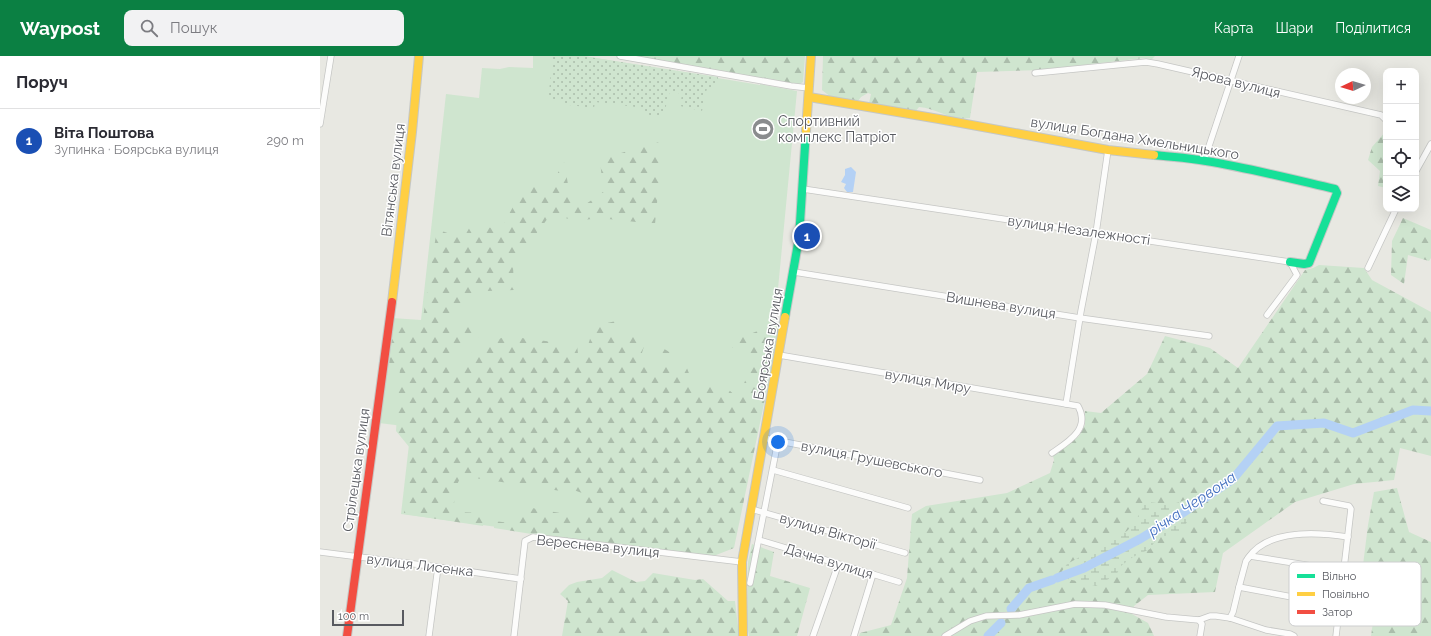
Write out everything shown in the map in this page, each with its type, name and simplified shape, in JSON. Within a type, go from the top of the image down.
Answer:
[{"type":"street","points":[[320,124],[331,56]]},
{"type":"street","name":"Вітянська вулиця","points":[[391,308],[412,132],[419,56]]},
{"type":"street","points":[[620,56],[809,88]]},
{"type":"street","name":"Боярська вулиця","points":[[743,636],[742,562],[799,238],[811,56]]},
{"type":"street","points":[[1204,162],[1240,56]]},
{"type":"street","name":"Ярова вулиця","points":[[1035,73],[1146,62],[1231,80],[1383,118]]},
{"type":"street","name":"вулиця Богдана Хмельницького","points":[[809,97],[959,122],[1108,150],[1204,162],[1264,172],[1335,190],[1337,194],[1309,263],[1304,264],[1290,262]]},
{"type":"street","points":[[1419,166],[1431,144]]},
{"type":"street","points":[[1066,404],[1096,233],[1108,150]]},
{"type":"street","name":"вулиця Незалежності","points":[[803,189],[1290,262]]},
{"type":"street","points":[[1368,268],[1395,212]]},
{"type":"street","points":[[1268,316],[1297,276],[1290,262]]},
{"type":"street","name":"Вишнева вулиця","points":[[794,272],[1080,318],[1209,336]]},
{"type":"street","name":"Стрілецька вулиця","points":[[347,636],[391,308]]},
{"type":"street","name":"вулиця Миру","points":[[779,355],[1078,406],[1081,413],[1081,425],[1074,438],[1052,453]]},
{"type":"street","name":"вулиця Грушевського","points":[[764,438],[980,480]]},
{"type":"street","points":[[750,583],[778,441]]},
{"type":"street","points":[[773,470],[908,508]]},
{"type":"street","points":[[1323,500],[1351,507],[1345,562]]},
{"type":"street","name":"вулиця Вікторії","points":[[751,510],[905,553]]},
{"type":"street","points":[[1230,618],[1248,558],[1250,554],[1262,544],[1271,540],[1295,534],[1348,536]]},
{"type":"street","name":"Вереснева вулиця","points":[[514,636],[525,541],[533,538],[742,562]]},
{"type":"street","name":"Дачна вулиця","points":[[759,540],[838,565],[899,582]]},
{"type":"street","name":"вулиця Лисенка","points":[[320,552],[521,579]]},
{"type":"street","points":[[1248,558],[1250,556],[1254,556],[1290,562]]},
{"type":"street","points":[[814,636],[838,565]]},
{"type":"street","points":[[430,636],[438,567]]},
{"type":"street","points":[[854,636],[873,574]]},
{"type":"street","points":[[1239,587],[1289,596]]},
{"type":"street","points":[[945,636],[970,621],[986,616],[1018,615],[1075,604],[1105,605],[1166,617],[1199,620],[1210,616],[1230,618],[1266,630],[1291,635]]},
{"type":"street","points":[[1199,620],[1202,624],[1200,636]]},
{"type":"street","points":[[1336,636],[1337,626]]},
{"type":"green space","points":[[533,56],[584,56],[797,91],[775,320],[720,541],[711,556],[401,514],[411,427],[379,423],[392,318],[421,320],[446,94],[479,98],[482,68],[533,68]]},
{"type":"green space","points":[[553,56],[582,56],[718,77],[716,89],[707,88],[702,111],[680,106],[682,94],[670,91],[663,117],[643,114],[644,108],[595,102],[594,108],[561,104],[561,101],[548,99]]},
{"type":"green space","points":[[617,56],[805,56],[803,82],[793,88]]},
{"type":"green space","points":[[823,56],[1155,56],[1152,59],[1144,58],[1041,70],[977,72],[970,118],[956,118],[925,108],[919,107],[915,112],[869,103],[871,94],[868,93],[861,97],[858,101],[832,98],[822,90]]},
{"type":"green space","points":[[1383,134],[1383,187],[1378,186],[1380,171],[1368,160],[1372,147]]},
{"type":"green space","points":[[663,141],[655,224],[599,218],[576,221],[551,214],[513,265],[514,290],[486,291],[444,322],[450,332],[469,326],[484,333],[469,344],[454,346],[451,363],[462,364],[475,349],[506,336],[577,345],[580,371],[594,326],[616,321],[616,336],[648,334],[640,359],[659,370],[661,347],[671,353],[670,363],[685,363],[695,389],[721,383],[738,398],[752,364],[727,343],[781,322],[734,548],[711,557],[657,554],[494,528],[494,521],[517,524],[521,506],[588,518],[582,503],[582,493],[568,488],[561,491],[461,476],[456,487],[453,512],[485,513],[483,526],[404,514],[410,448],[396,431],[400,368],[389,366],[393,325],[409,327],[422,324],[437,229],[463,239],[471,225],[501,229],[514,205],[534,180],[547,192],[564,162],[571,201],[586,204],[603,192],[600,159]]},
{"type":"green space","points":[[1403,218],[1431,230],[1431,258],[1429,261],[1408,255],[1404,284],[1391,275],[1392,241]]},
{"type":"green space","points":[[1319,265],[1364,268],[1372,280],[1431,312],[1431,456],[1400,448],[1394,480],[1354,484],[1295,502],[1223,553],[1215,592],[1148,595],[1134,606],[1132,614],[1148,623],[1154,636],[859,636],[860,633],[891,625],[907,578],[912,514],[926,506],[1007,493],[1050,473],[1054,460],[1053,456],[1079,436],[1085,425],[1085,411],[1101,413],[1147,374],[1165,336],[1210,348],[1238,368],[1305,270]]},
{"type":"green space","points":[[1397,488],[1409,532],[1431,542],[1431,636],[1371,636],[1372,626],[1421,626],[1421,562],[1363,562],[1374,492]]},
{"type":"green space","points":[[1188,499],[1193,509],[1185,526],[1177,533],[1166,536],[1159,535],[1150,549],[1133,557],[1122,565],[1116,575],[1096,586],[1064,578],[1062,571],[1067,564],[1127,531],[1135,522],[1144,505],[1150,502],[1170,505]]},
{"type":"green space","points":[[752,544],[774,552],[770,576],[810,588],[797,636],[749,636],[747,625],[748,562]]},
{"type":"green space","points":[[612,570],[636,582],[645,581],[653,573],[695,580],[703,579],[728,601],[735,601],[739,636],[562,636],[568,601],[560,594],[569,585],[577,582],[602,578]]},
{"type":"water","points":[[851,167],[856,172],[853,192],[847,192],[844,188],[846,184],[841,182],[845,175],[845,169]]},
{"type":"waterway","name":"річка Червона","points":[[1057,578],[1084,568],[1140,539],[1181,514],[1233,479],[1277,426],[1324,423],[1353,433],[1413,410],[1431,411]]},
{"type":"waterway","points":[[1011,609],[1029,588],[1052,580]]},
{"type":"waterway","name":"річка Червона","points":[[988,636],[1001,623]]},
{"type":"traffic: fast","points":[[785,317],[799,238],[806,131]]},
{"type":"traffic: fast","points":[[1154,155],[1222,164],[1335,189],[1337,193],[1309,263],[1304,264],[1290,262]]},
{"type":"traffic: slow","points":[[392,302],[412,132],[419,56]]},
{"type":"traffic: slow","points":[[806,131],[811,56]]},
{"type":"traffic: slow","points":[[809,97],[1108,150],[1154,155]]},
{"type":"traffic: slow","points":[[743,636],[742,562],[785,317]]},
{"type":"traffic: jam","points":[[347,636],[392,302]]},
{"type":"place","name":"Спортивний комплекс Патріот","points":[[763,129]]},
{"type":"place","name":"Віта Поштова","points":[[807,236]]}]
